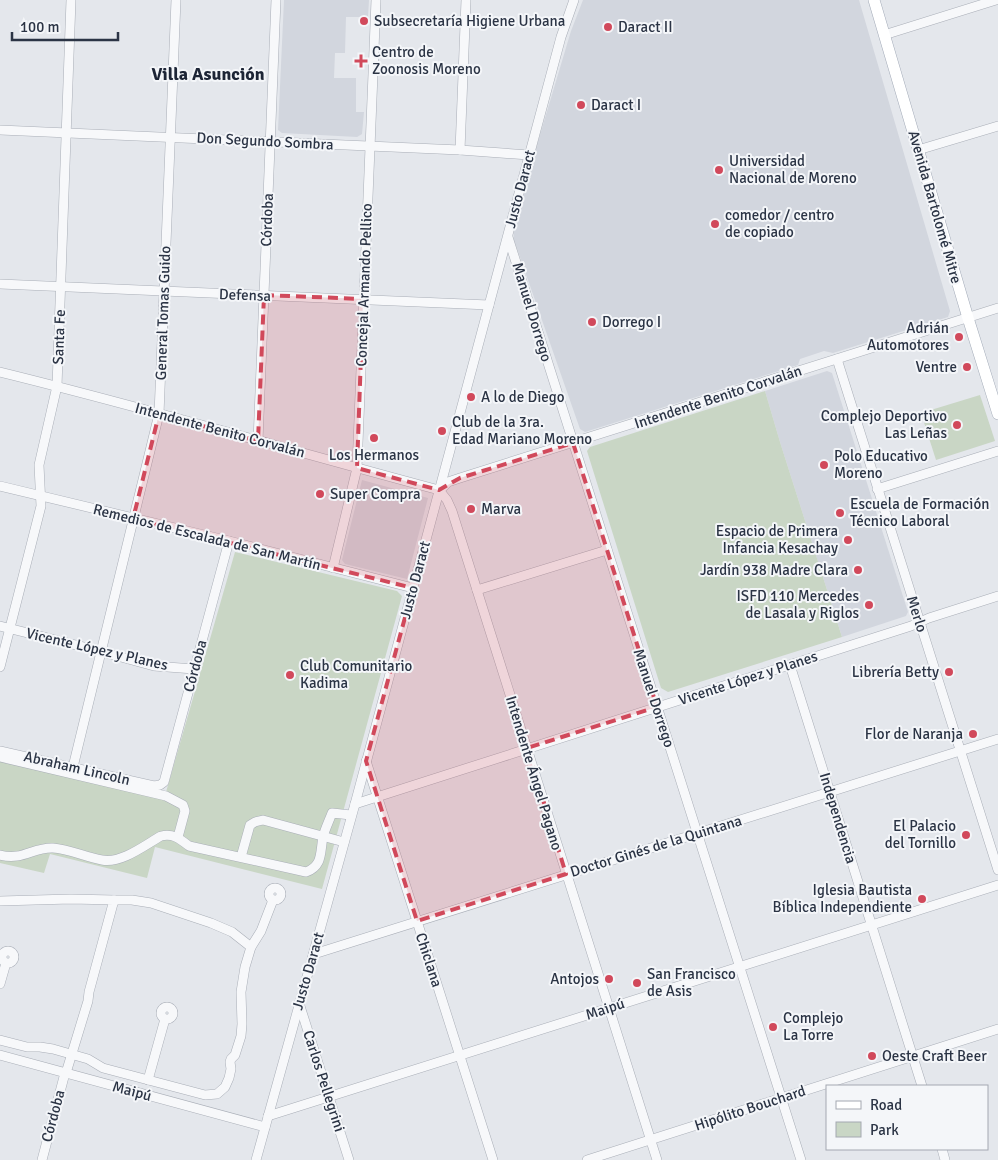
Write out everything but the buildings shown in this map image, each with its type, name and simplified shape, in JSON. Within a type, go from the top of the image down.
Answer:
[{"type":"main road","name":"Avenida Bartolomé Mitre","points":[[874,0],[998,414]]},
{"type":"street","name":"Santa Fe","points":[[0,667],[41,506],[39,465],[58,386],[71,0]]},
{"type":"street","name":"General Tomas Guido","points":[[74,767],[159,414],[176,0]]},
{"type":"street","name":"Córdoba","points":[[258,441],[276,0]]},
{"type":"street","name":"Concejal Armando Pellico","points":[[333,568],[357,468],[376,0]]},
{"type":"street","points":[[460,150],[466,0]]},
{"type":"street","name":"Justo Daract","points":[[256,1160],[355,804],[561,38],[574,0]]},
{"type":"street","points":[[884,35],[996,0]]},
{"type":"street","points":[[918,150],[998,126]]},
{"type":"street","name":"Don Segundo Sombra","points":[[0,130],[530,154]]},
{"type":"street","name":"Manuel Dorrego","points":[[508,236],[801,1160]]},
{"type":"street","name":"Defensa","points":[[0,284],[490,305]]},
{"type":"street","name":"Intendente Benito Corvalán","points":[[0,372],[58,386],[440,490],[448,482],[460,478],[998,308]]},
{"type":"street","name":"Merlo","points":[[836,359],[998,870]]},
{"type":"street","points":[[877,489],[998,451]]},
{"type":"street","name":"Remedios de Escalada de San Martín","points":[[0,486],[229,541],[413,588]]},
{"type":"street","name":"Intendente Ángel Pagano","points":[[440,490],[452,511],[657,1160]]},
{"type":"street","name":"Córdoba","points":[[154,786],[164,782],[229,541]]},
{"type":"street","points":[[477,590],[607,550]]},
{"type":"street","name":"Vicente López y Planes","points":[[355,804],[790,665],[998,596]]},
{"type":"street","name":"Vicente López y Planes","points":[[0,626],[162,667],[194,669]]},
{"type":"street","name":"Independencia","points":[[790,665],[922,1085]]},
{"type":"street","name":"Doctor Ginés de la Quintana","points":[[314,954],[998,739]]},
{"type":"street","name":"Abraham Lincoln","points":[[0,751],[154,786]]},
{"type":"street","points":[[0,758],[166,796],[176,800],[183,805],[185,810],[178,837]]},
{"type":"street","name":"Chiclana","points":[[366,761],[493,1160]]},
{"type":"street","points":[[0,855],[6,857],[24,856],[44,848],[53,848],[103,861],[113,860],[122,858],[166,835],[178,837],[189,846],[306,872],[315,866],[322,855],[324,837],[332,813],[351,815]]},
{"type":"street","points":[[241,857],[250,824],[263,820],[344,842]]},
{"type":"street","name":"Maipú","points":[[268,1116],[998,885]]},
{"type":"street","points":[[0,901],[71,898],[132,900],[211,923],[232,932],[251,947]]},
{"type":"street","name":"Córdoba","points":[[42,1160],[88,1001],[114,900]]},
{"type":"street","points":[[0,1040],[26,1047],[46,1048],[72,1055],[88,1060],[103,1068],[205,1096],[217,1094],[225,1087],[229,1078],[230,1062],[235,1056],[241,1036],[241,992],[245,967],[251,947],[261,931],[273,900]]},
{"type":"street","points":[[0,984],[6,963]]},
{"type":"street","name":"Carlos Pellegrini","points":[[299,1003],[349,1160]]},
{"type":"street","points":[[148,1080],[165,1019]]},
{"type":"street","name":"Hipólito Bouchard","points":[[587,1160],[998,1029]]},
{"type":"street","name":"Maipú","points":[[0,1055],[265,1127]]},
{"type":"highlighted area","points":[[264,295],[363,299],[357,468],[439,490],[460,478],[573,443],[657,707],[527,748],[566,874],[417,921],[366,761],[413,588],[133,519],[159,414],[258,441]]},
{"type":"shaded area","points":[[284,0],[369,0],[368,17],[346,17],[345,53],[335,53],[334,78],[356,78],[356,112],[364,112],[362,134],[357,137],[282,133],[278,130]]},
{"type":"shaded area","name":"Universidad Nacional de Moreno","points":[[583,0],[859,0],[950,311],[948,317],[833,353],[824,351],[800,359],[798,365],[585,432],[580,429],[514,240],[513,225],[571,31]]},
{"type":"shaded area","points":[[827,371],[832,373],[908,612],[906,616],[842,637],[765,391]]},
{"type":"shaded area","points":[[362,480],[428,498],[407,579],[345,564],[342,560]]},
{"type":"green space","points":[[765,391],[842,637],[668,692],[661,688],[587,451],[590,447]]},
{"type":"green space","name":"Complejo Deportivo Las Leñas","points":[[980,395],[995,441],[936,460],[921,413]]},
{"type":"green space","name":"Club Comunitario Kadima","points":[[235,552],[397,591],[402,596],[322,889],[155,847],[147,878],[50,854],[44,873],[0,863],[0,754],[166,792]]},
{"type":"place","name":"Subsecretaría Higiene Urbana","points":[[364,21]]},
{"type":"place","name":"Daract II","points":[[608,27]]},
{"type":"place","name":"Centro de Zoonosis Moreno","points":[[361,61]]},
{"type":"place","name":"Daract I","points":[[581,105]]},
{"type":"place","name":"Universidad Nacional de Moreno","points":[[719,170]]},
{"type":"place","name":"comedor / centro de copiado","points":[[715,224]]},
{"type":"place","name":"Dorrego I","points":[[592,322]]},
{"type":"place","name":"Adrián Automotores","points":[[959,337]]},
{"type":"place","name":"Ventre","points":[[967,367]]},
{"type":"place","name":"A lo de Diego","points":[[471,397]]},
{"type":"place","name":"Complejo Deportivo Las Leñas","points":[[957,425]]},
{"type":"place","name":"Club de la 3ra. Edad Mariano Moreno","points":[[442,431]]},
{"type":"place","name":"Los Hermanos","points":[[374,438]]},
{"type":"place","name":"Polo Educativo Moreno","points":[[824,465]]},
{"type":"place","name":"Super Compra","points":[[320,494]]},
{"type":"place","name":"Marva","points":[[471,509]]},
{"type":"place","name":"Escuela de Formación Técnico Laboral","points":[[840,513]]},
{"type":"place","name":"Espacio de Primera Infancia Kesachay","points":[[848,540]]},
{"type":"place","name":"Jardín 938 Madre Clara","points":[[858,570]]},
{"type":"place","name":"ISFD 110 Mercedes de Lasala y Riglos","points":[[869,605]]},
{"type":"place","name":"Librería Betty","points":[[949,672]]},
{"type":"place","name":"Club Comunitario Kadima","points":[[290,675]]},
{"type":"place","name":"Flor de Naranja","points":[[973,734]]},
{"type":"place","name":"El Palacio del Tornillo","points":[[966,835]]},
{"type":"place","name":"Iglesia Bautista Bíblica Independiente","points":[[922,899]]},
{"type":"place","name":"Antojos","points":[[609,979]]},
{"type":"place","name":"San Francisco de Asis","points":[[637,983]]},
{"type":"place","name":"Complejo La Torre","points":[[773,1027]]},
{"type":"place","name":"Oeste Craft Beer","points":[[872,1056]]},
{"type":"district","name":"Villa Asunción","points":[[208,74]]}]
